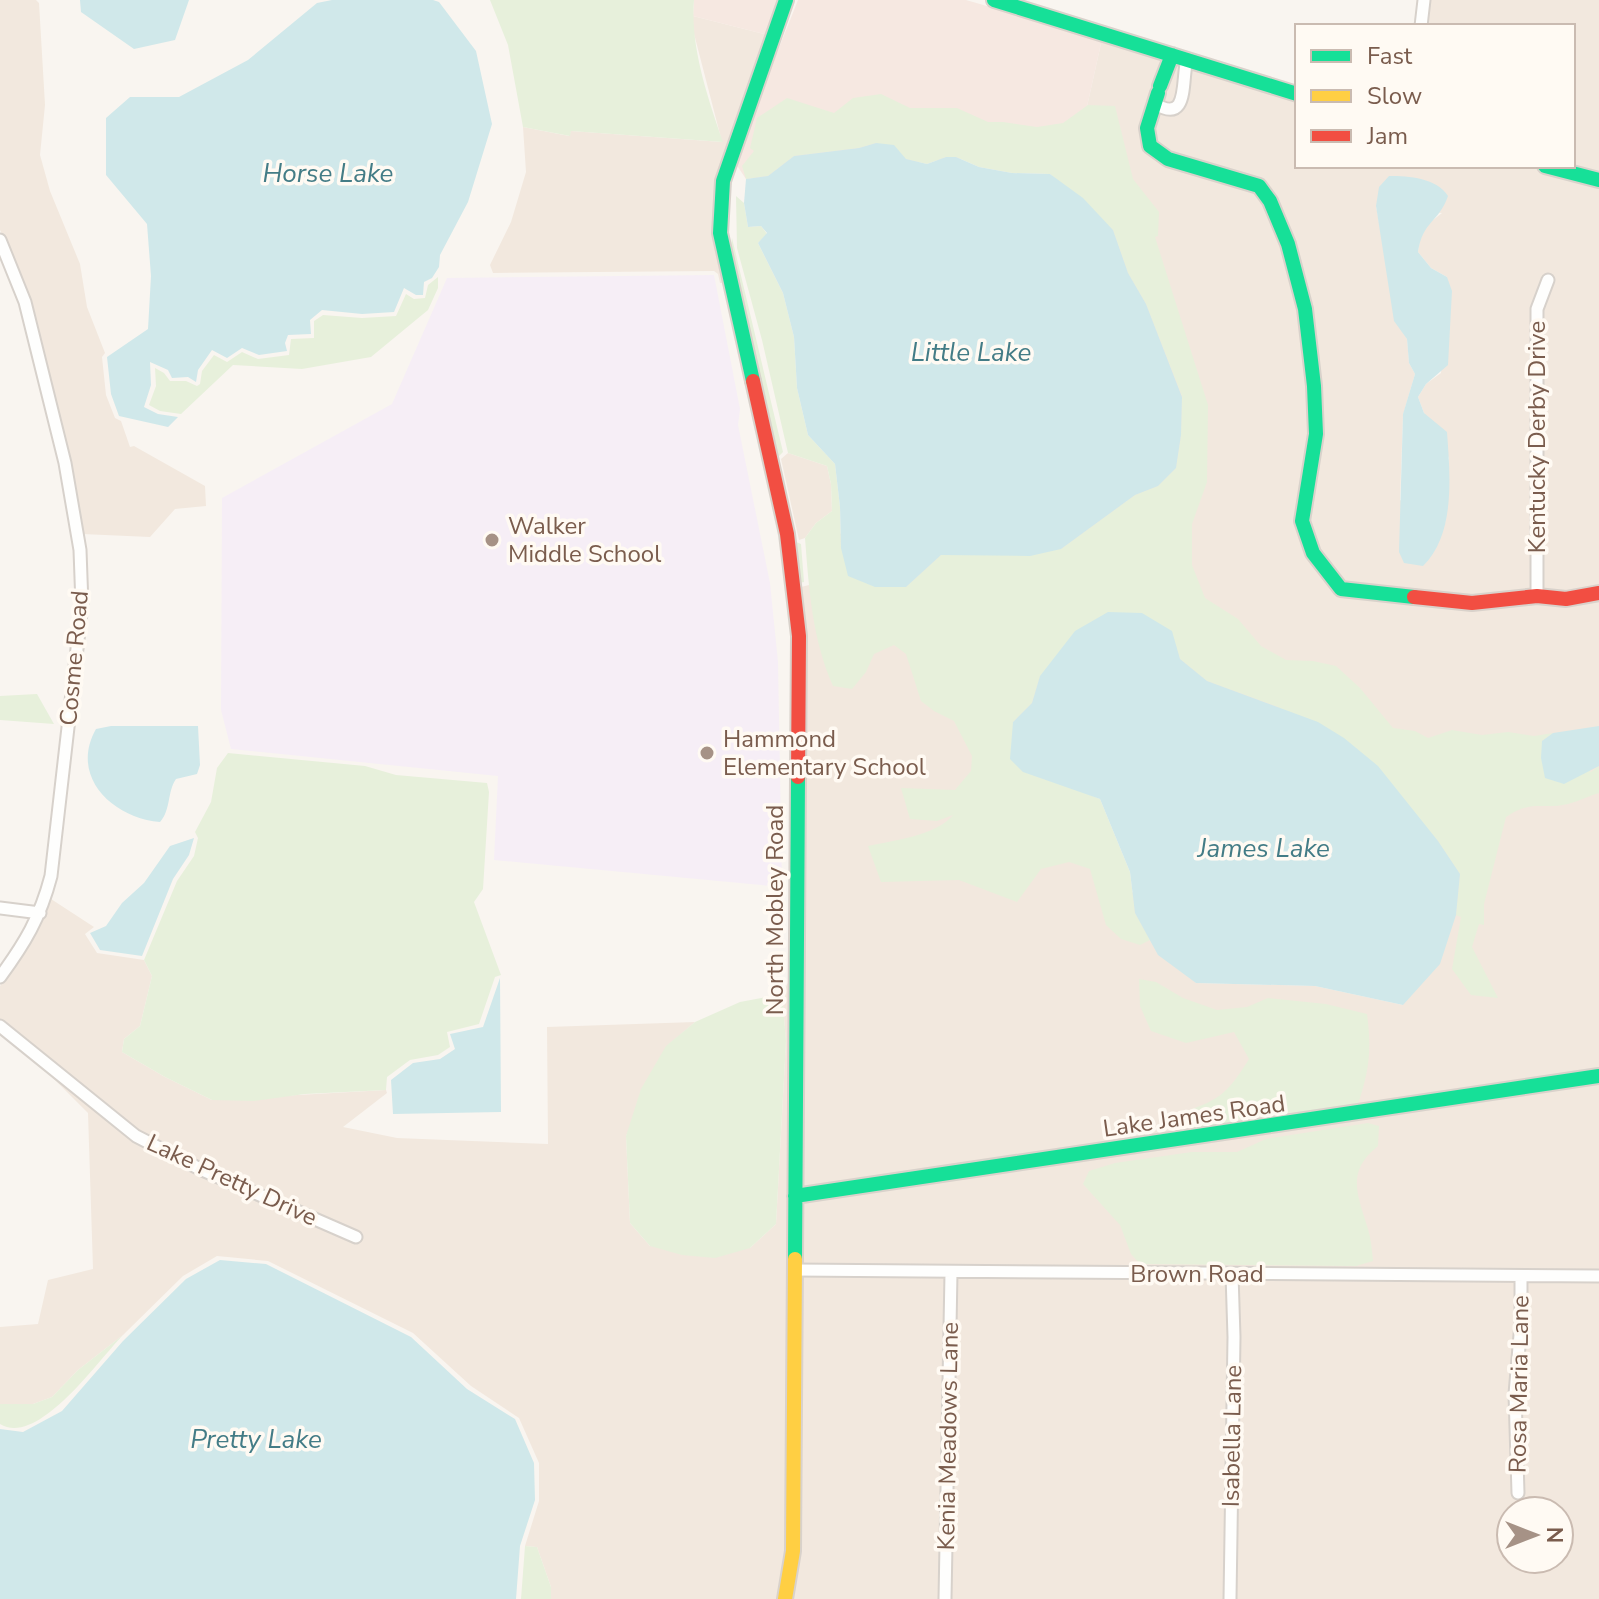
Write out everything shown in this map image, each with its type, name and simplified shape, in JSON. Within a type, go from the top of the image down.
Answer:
[{"type":"street","name":"North Mobley Road","points":[[785,1599],[793,1551],[799,636],[787,534],[720,233],[723,181],[786,0]]},
{"type":"street","points":[[994,0],[1295,93]]},
{"type":"street","points":[[1421,24],[1424,0]]},
{"type":"street","points":[[1179,57],[1157,94],[1147,128],[1150,146],[1168,159],[1259,186],[1270,201],[1288,244],[1305,309],[1314,386],[1316,434],[1302,521],[1313,553],[1341,589],[1472,603],[1537,596],[1566,599],[1599,593]]},
{"type":"street","points":[[1157,94],[1166,109],[1178,106],[1182,101],[1179,57]]},
{"type":"street","points":[[1553,168],[1599,180]]},
{"type":"street","name":"Cosme Road","points":[[0,240],[25,302],[65,463],[80,550],[80,620],[51,876],[29,937],[0,977]]},
{"type":"street","name":"Kentucky Derby Drive","points":[[1537,596],[1537,309],[1548,280]]},
{"type":"street","points":[[0,908],[40,913]]},
{"type":"street","name":"Lake Pretty Drive","points":[[0,1026],[136,1136],[200,1169],[356,1237]]},
{"type":"street","name":"Lake James Road","points":[[795,1196],[1599,1076]]},
{"type":"street","name":"Brown Road","points":[[794,1270],[1599,1276]]},
{"type":"street","name":"Kenia Meadows Lane","points":[[945,1599],[951,1273]]},
{"type":"street","name":"Isabella Lane","points":[[1230,1599],[1232,1274]]},
{"type":"street","name":"Rosa Maria Lane","points":[[1518,1493],[1515,1394],[1521,1276]]},
{"type":"shaded area","points":[[0,0],[36,0],[39,3],[45,105],[40,155],[50,191],[80,264],[87,307],[105,353],[102,357],[106,395],[115,418],[121,421],[130,447],[134,446],[205,486],[206,506],[175,509],[150,537],[82,534],[30,300],[0,230]]},
{"type":"shaded area","points":[[694,0],[780,0],[768,35],[693,16]]},
{"type":"shaded area","points":[[798,0],[966,0],[1102,39],[1078,147],[746,179],[734,161]]},
{"type":"shaded area","points":[[1429,0],[1599,0],[1599,175],[1572,168],[1575,168],[1575,24],[1426,24]]},
{"type":"shaded area","points":[[693,16],[768,35],[718,181],[726,283],[720,283],[714,271],[493,273],[490,265],[511,222],[526,172],[523,127],[569,136],[571,131],[722,142],[692,26]]},
{"type":"shaded area","points":[[1102,39],[1295,97],[1295,168],[1534,168],[1599,186],[1599,1599],[788,1599],[797,588],[809,585],[1078,147]],"holes":[[[1376,206],[1442,213],[1421,234],[1418,252],[1431,268],[1447,277],[1441,373],[1426,384],[1418,397],[1449,458],[1445,524],[1400,500],[1403,415],[1415,374],[1409,363],[1407,339],[1386,261]],[[1013,722],[1403,1005],[1315,986],[1196,983]]]},
{"type":"shaded area","name":"Walker Middle School","points":[[714,275],[740,409],[738,425],[770,583],[778,662],[782,887],[494,860],[498,776],[231,749],[221,710],[222,498],[392,404],[447,278]]},
{"type":"shaded area","points":[[788,453],[827,466],[831,484],[832,511],[816,523],[805,538],[799,540],[781,459]]},
{"type":"shaded area","points":[[51,899],[94,927],[85,934],[97,953],[144,960],[152,976],[140,1026],[124,1039],[122,1052],[212,1100],[386,1090],[387,1093],[343,1127],[397,1138],[548,1144],[547,1027],[695,1022],[667,1046],[626,1136],[630,1223],[650,1246],[750,1248],[776,1224],[786,1041],[782,994],[791,977],[787,1551],[780,1599],[551,1599],[551,1587],[537,1547],[525,1546],[539,1501],[539,1463],[519,1418],[471,1386],[413,1333],[268,1261],[217,1256],[183,1276],[123,1335],[78,1370],[52,1397],[33,1404],[0,1404],[0,1327],[38,1324],[48,1280],[93,1269],[88,1113],[45,1070],[133,1140],[357,1243],[363,1235],[202,1165],[139,1132],[0,1020],[0,986],[33,940]]},
{"type":"green space","points":[[490,0],[694,0],[697,54],[723,142],[571,131],[570,136],[523,127],[508,45]]},
{"type":"green space","points":[[881,94],[910,108],[957,108],[988,122],[1037,127],[1063,123],[1088,105],[1115,106],[1133,179],[1159,212],[1158,236],[1155,237],[1208,405],[1207,482],[1192,524],[1192,565],[1205,598],[1238,619],[1261,646],[1286,660],[1336,666],[1360,688],[1393,728],[1415,731],[1428,738],[1452,730],[1482,735],[1508,732],[1534,736],[1553,733],[1542,741],[1591,772],[1599,766],[1599,793],[1559,806],[1523,808],[1506,817],[1484,904],[1484,925],[1479,924],[1472,947],[1498,998],[1471,995],[1452,969],[1461,917],[1456,915],[1460,874],[1438,841],[1407,806],[1278,707],[1207,681],[1180,659],[1171,631],[1040,676],[1032,703],[1013,722],[1043,779],[1100,799],[1130,872],[1135,913],[1150,940],[1140,945],[1121,939],[1106,925],[1090,869],[1069,862],[1041,869],[1017,902],[959,880],[881,882],[868,846],[937,828],[953,815],[937,821],[910,819],[901,788],[955,790],[971,771],[972,756],[954,721],[921,701],[906,654],[894,645],[874,654],[866,672],[852,689],[833,686],[816,632],[805,538],[816,523],[832,511],[831,484],[827,466],[788,453],[737,248],[736,196],[744,203],[748,227],[761,226],[767,234],[758,243],[783,293],[794,337],[797,388],[808,435],[835,464],[841,548],[906,587],[941,555],[1061,549],[1135,495],[1158,486],[1176,468],[1182,396],[1146,304],[1128,273],[1113,230],[1050,174],[1012,173],[979,167],[956,157],[927,164],[905,159],[876,143],[794,156],[768,176],[746,179],[742,166],[754,151],[750,148],[757,118],[787,98],[834,113],[853,98]]},
{"type":"green space","points":[[732,238],[783,452],[777,458],[794,541],[801,544],[804,582],[798,583],[730,253]]},
{"type":"green space","points":[[438,277],[438,288],[428,310],[371,357],[302,369],[233,365],[181,414],[160,411],[149,405],[156,386],[155,368],[170,381],[186,381],[197,386],[202,371],[214,355],[227,362],[242,352],[258,359],[289,355],[291,339],[314,338],[314,321],[323,315],[362,318],[396,316],[406,294],[414,299],[425,298],[428,285]]},
{"type":"green space","points":[[37,694],[54,724],[0,720],[0,696]]},
{"type":"green space","points":[[228,753],[365,766],[396,775],[487,783],[483,889],[474,902],[501,975],[495,977],[479,1024],[447,1032],[450,1047],[438,1055],[410,1060],[387,1077],[386,1090],[305,1094],[254,1101],[212,1100],[122,1052],[124,1039],[140,1026],[152,976],[144,960],[177,881],[194,856],[198,838],[195,832],[211,802],[217,768]]},
{"type":"green space","points":[[1139,979],[1156,982],[1183,998],[1217,1010],[1247,1007],[1268,998],[1326,1004],[1367,1014],[1368,1061],[1357,1107],[1313,1113],[1261,1112],[1211,1128],[1190,1129],[1184,1112],[1223,1093],[1249,1059],[1234,1032],[1186,1043],[1151,1031],[1140,1006]]},
{"type":"green space","points":[[782,994],[786,1041],[776,1224],[750,1248],[715,1258],[682,1255],[650,1246],[630,1223],[626,1136],[641,1089],[666,1046],[695,1022],[740,1002]]},
{"type":"green space","points":[[1368,1123],[1379,1126],[1378,1146],[1361,1165],[1357,1184],[1373,1261],[1356,1266],[1140,1264],[1131,1254],[1120,1225],[1083,1184],[1089,1171],[1115,1163],[1192,1152],[1237,1152],[1266,1139]]},
{"type":"green space","points":[[123,1335],[84,1380],[50,1412],[32,1423],[15,1428],[0,1424],[0,1404],[33,1404],[52,1397],[78,1370]]},
{"type":"green space","points":[[525,1546],[537,1547],[551,1587],[551,1599],[521,1599]]},
{"type":"water","points":[[80,0],[189,0],[175,40],[134,49],[81,12]]},
{"type":"water","name":"Horse Lake","points":[[332,0],[439,2],[476,51],[492,124],[468,202],[440,255],[439,267],[432,278],[424,282],[423,295],[416,295],[404,288],[394,312],[362,314],[322,310],[310,320],[311,334],[288,335],[285,343],[287,351],[259,355],[242,348],[227,358],[212,350],[198,370],[196,382],[188,377],[172,378],[168,370],[150,362],[151,385],[144,407],[158,414],[178,417],[168,427],[119,416],[111,394],[107,357],[148,329],[151,276],[147,224],[106,175],[106,118],[130,97],[179,97],[248,60],[317,3]]},
{"type":"water","name":"Little Lake","points":[[876,143],[894,145],[906,159],[927,164],[956,157],[979,167],[1012,173],[1050,174],[1083,198],[1113,230],[1128,273],[1146,304],[1182,397],[1176,468],[1158,486],[1135,495],[1061,549],[1030,556],[941,555],[906,587],[875,587],[848,576],[841,548],[835,464],[808,435],[797,388],[794,337],[783,293],[758,243],[767,233],[761,226],[748,227],[744,203],[746,179],[768,176],[794,156]]},
{"type":"water","points":[[1389,176],[1430,182],[1448,196],[1423,234],[1418,252],[1431,268],[1447,277],[1452,291],[1448,365],[1426,384],[1418,397],[1424,413],[1447,432],[1449,466],[1446,521],[1434,553],[1423,566],[1404,563],[1399,552],[1403,414],[1415,374],[1409,363],[1407,339],[1394,321],[1376,206],[1379,187]]},
{"type":"water","name":"James Lake","points":[[1108,612],[1142,613],[1172,631],[1180,659],[1207,681],[1318,722],[1344,738],[1378,766],[1438,841],[1460,874],[1456,915],[1440,964],[1403,1005],[1315,986],[1196,983],[1158,955],[1135,913],[1130,872],[1100,799],[1023,772],[1010,759],[1013,722],[1032,703],[1040,676],[1075,631]]},
{"type":"water","points":[[111,726],[198,726],[200,765],[197,774],[176,779],[160,822],[126,813],[100,792],[92,778],[88,763],[89,747],[96,729]]},
{"type":"water","points":[[1599,726],[1599,766],[1564,784],[1545,778],[1542,741],[1553,733]]},
{"type":"water","points":[[194,838],[189,855],[173,879],[142,956],[100,950],[90,933],[106,926],[122,903],[144,883],[170,846]]},
{"type":"water","points":[[500,978],[501,1112],[393,1114],[391,1080],[413,1063],[440,1059],[455,1049],[450,1034],[483,1027]]},
{"type":"water","name":"Pretty Lake","points":[[220,1260],[266,1264],[411,1337],[467,1389],[515,1419],[534,1463],[535,1500],[520,1546],[516,1599],[0,1599],[0,1429],[23,1432],[62,1411],[123,1341],[186,1279]]},
{"type":"traffic: fast","points":[[753,381],[720,233],[723,181],[786,0]]},
{"type":"traffic: fast","points":[[994,0],[1295,93]]},
{"type":"traffic: fast","points":[[1160,86],[1172,55]]},
{"type":"traffic: fast","points":[[1158,93],[1147,128],[1150,146],[1168,159],[1259,186],[1270,201],[1288,244],[1305,309],[1314,386],[1316,434],[1302,521],[1313,553],[1341,589],[1414,597]]},
{"type":"traffic: fast","points":[[1553,168],[1599,180]]},
{"type":"traffic: fast","points":[[795,1259],[798,777]]},
{"type":"traffic: fast","points":[[795,1196],[1599,1076]]},
{"type":"traffic: slow","points":[[785,1599],[793,1551],[795,1259]]},
{"type":"traffic: jam","points":[[753,381],[787,534],[799,636],[798,777]]},
{"type":"traffic: jam","points":[[1414,597],[1472,603],[1537,596],[1566,599],[1599,593]]},
{"type":"place","name":"Walker Middle School","points":[[492,540]]},
{"type":"place","name":"Hammond Elementary School","points":[[707,753]]}]
